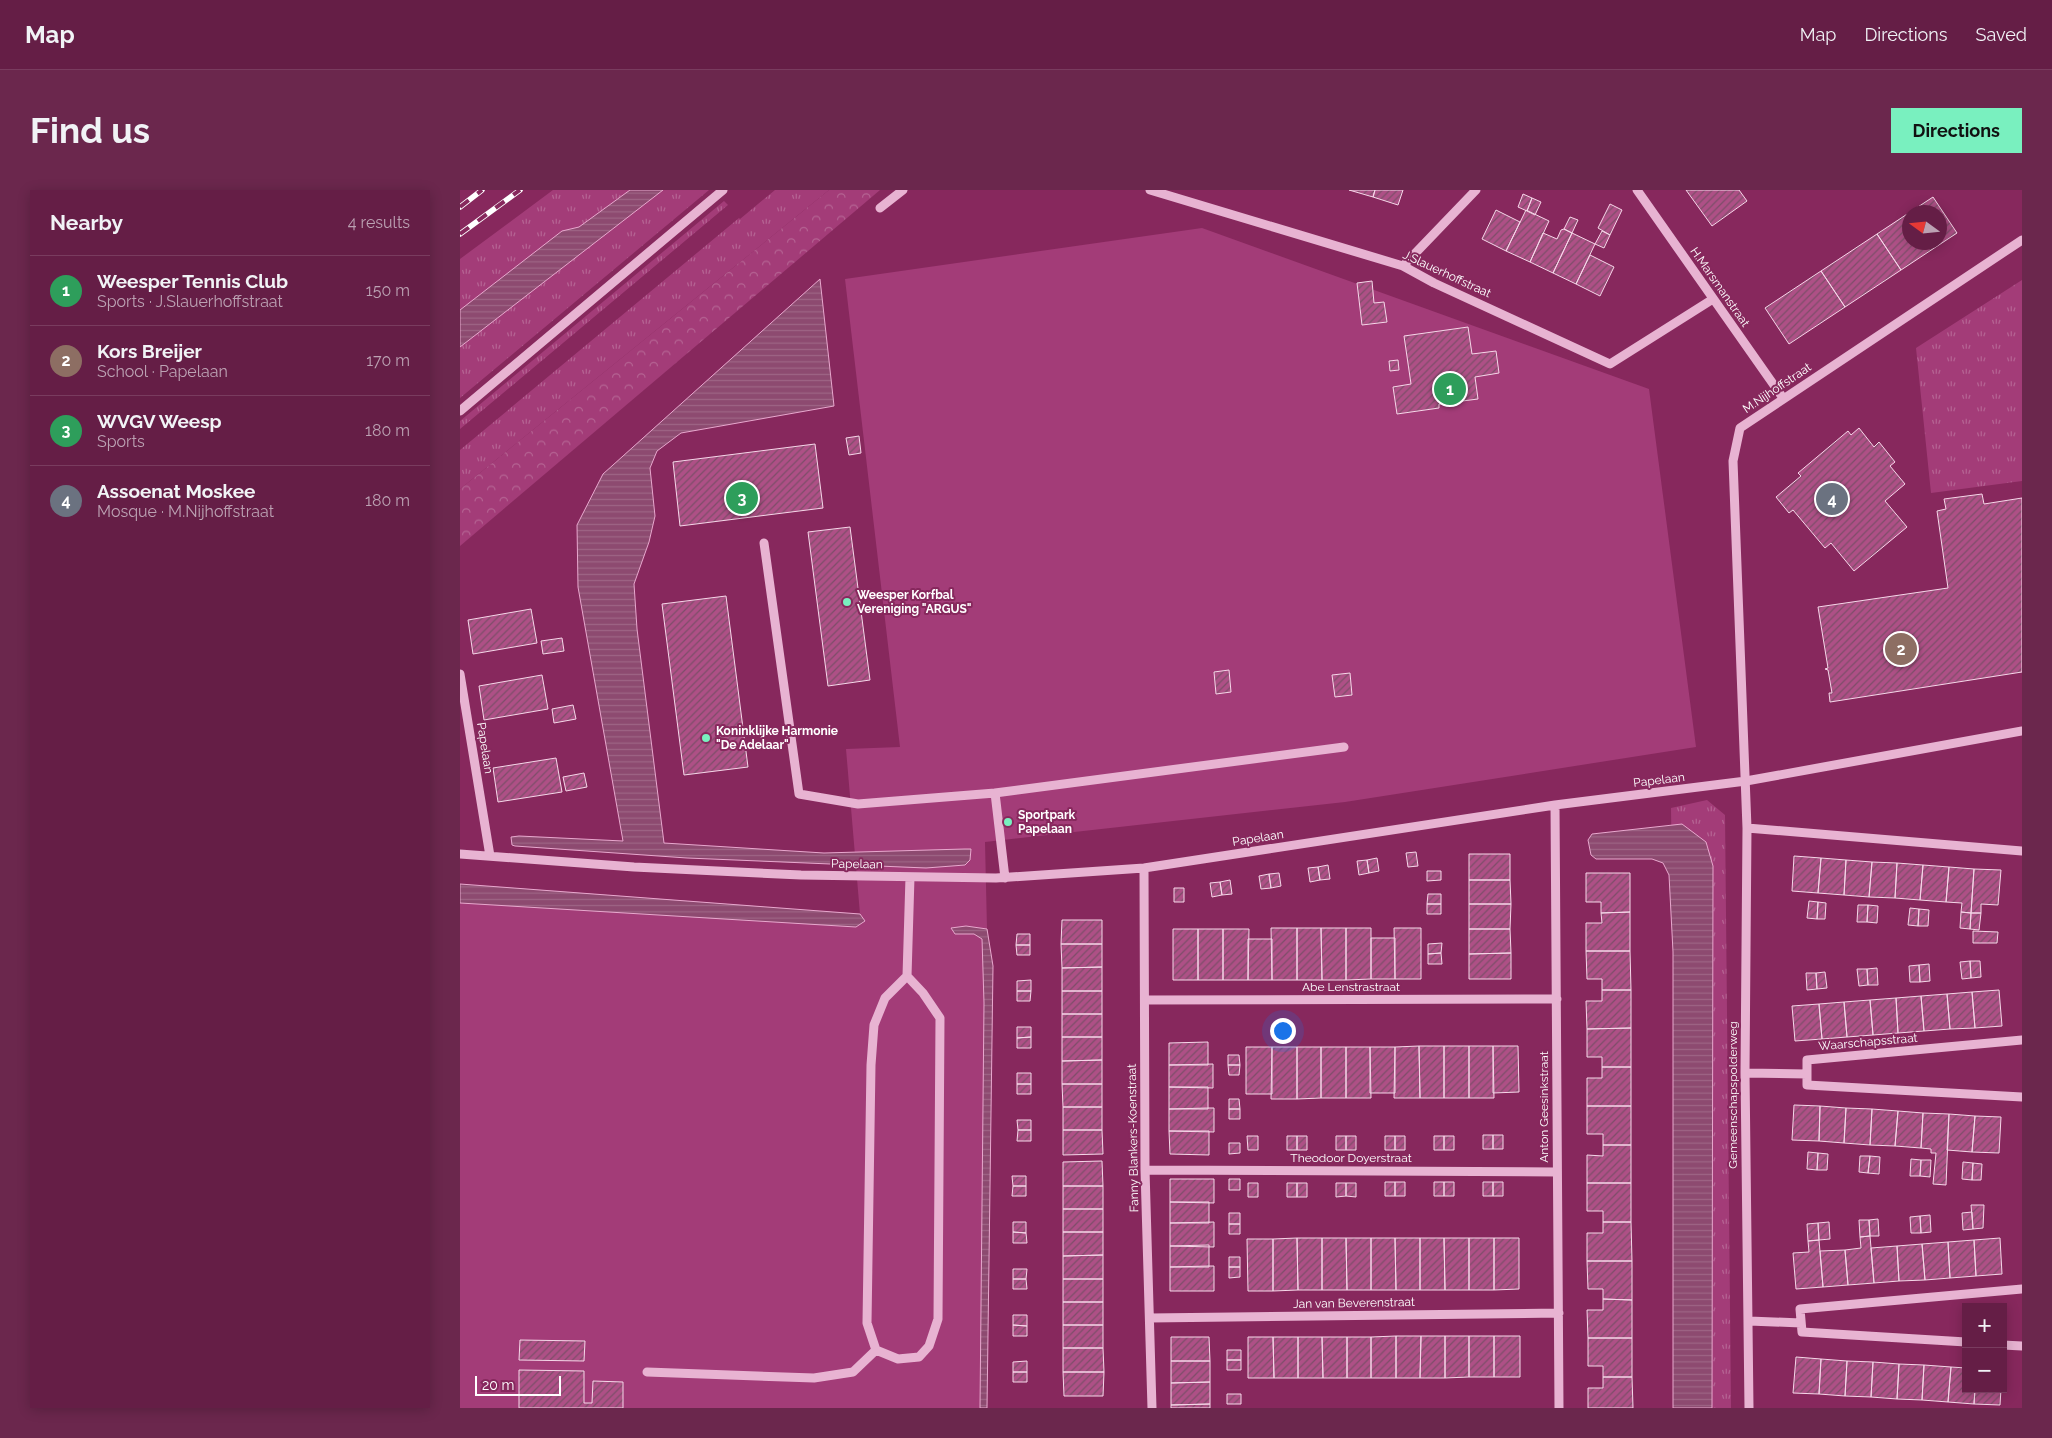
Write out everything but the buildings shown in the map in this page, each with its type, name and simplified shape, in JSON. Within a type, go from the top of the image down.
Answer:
[{"type":"street","points":[[460,410],[723,190]]},
{"type":"street","points":[[880,208],[903,190]]},
{"type":"street","name":"J.Slauerhoffstraat","points":[[1150,190],[1403,266],[1434,283],[1610,364],[1713,299]]},
{"type":"street","points":[[1403,266],[1476,190]]},
{"type":"street","name":"H.Marsmanstraat","points":[[1637,190],[1783,398]]},
{"type":"street","name":"M.Nijhoffstraat","points":[[1746,781],[1734,461],[1740,428],[2022,240]]},
{"type":"street","points":[[764,543],[799,794],[858,804],[995,793],[1344,747]]},
{"type":"street","name":"Papelaan","points":[[460,674],[490,856]]},
{"type":"street","name":"Papelaan","points":[[460,854],[644,868],[801,875],[1005,878],[1144,868],[1555,806],[1746,781],[2022,731]]},
{"type":"street","name":"Gemeenschapspolderweg","points":[[1746,781],[1745,1074],[1749,1408]]},
{"type":"street","points":[[995,793],[1005,878]]},
{"type":"street","name":"Anton Geesinkstraat","points":[[1555,806],[1559,1408]]},
{"type":"street","points":[[1747,828],[2022,851]]},
{"type":"street","name":"Fanny Blankers-Koenstraat","points":[[1144,868],[1145,1170],[1152,1408]]},
{"type":"street","points":[[907,976],[923,993],[940,1018],[938,1319],[928,1346],[919,1357],[898,1359],[876,1350],[867,1322],[871,1065],[874,1026],[885,998],[907,976],[910,877]]},
{"type":"street","name":"Abe Lenstrastraat","points":[[1145,1000],[1557,998]]},
{"type":"street","name":"Waarschapsstraat","points":[[1807,1074],[1807,1060],[2022,1040]]},
{"type":"street","points":[[1745,1074],[1807,1074],[1807,1085],[2022,1097]]},
{"type":"street","name":"Theodoor Doyerstraat","points":[[1145,1170],[1557,1172]]},
{"type":"street","points":[[1962,1342],[1802,1332],[1800,1309],[2022,1289]]},
{"type":"street","name":"Jan van Beverenstraat","points":[[1150,1318],[1559,1313]]},
{"type":"street","points":[[1749,1321],[1801,1323]]},
{"type":"street","points":[[2007,1345],[2022,1346]]},
{"type":"street","points":[[647,1372],[814,1378],[853,1372],[876,1350]]},
{"type":"green space","points":[[553,190],[709,190],[460,398],[460,259]]},
{"type":"green space","points":[[775,190],[829,190],[460,489],[460,450]]},
{"type":"green space","points":[[829,190],[880,190],[460,546],[460,489]]},
{"type":"green space","points":[[724,201],[728,205],[460,429],[460,421]]},
{"type":"green space","name":"Sportpark Papelaan","points":[[1202,228],[1649,389],[1696,747],[1345,802],[985,842],[987,929],[993,966],[987,1408],[460,1408],[460,884],[860,914],[846,749],[900,747],[845,279]]},
{"type":"green space","points":[[2022,280],[2022,481],[1931,493],[1916,348]]},
{"type":"green space","points":[[1707,800],[1725,815],[1731,1408],[1701,1408],[1673,943],[1671,808]]},
{"type":"shaded area","points":[[630,190],[663,190],[460,347],[460,310],[562,231],[579,227]]},
{"type":"shaded area","points":[[820,279],[834,406],[681,433],[657,451],[650,468],[655,516],[649,542],[634,584],[637,629],[664,843],[824,853],[971,849],[970,860],[965,865],[926,868],[687,858],[512,845],[511,837],[519,836],[623,841],[578,587],[577,525],[603,474]]},
{"type":"shaded area","points":[[1682,824],[1706,842],[1713,866],[1712,1408],[1673,1408],[1673,952],[1669,875],[1663,863],[1652,859],[1596,859],[1591,855],[1588,840],[1592,834]]},
{"type":"shaded area","points":[[460,884],[860,914],[865,921],[856,927],[460,903]]},
{"type":"shaded area","points":[[966,926],[987,929],[993,966],[987,1408],[980,1408],[984,1003],[982,939],[974,934],[955,934],[951,928]]},
{"type":"railway","points":[[460,207],[482,190]]},
{"type":"railway","points":[[460,234],[520,190]]},
{"type":"place","name":"Weesper Tennis Club","points":[[1450,389]]},
{"type":"place","name":"WVGV Weesp","points":[[742,498]]},
{"type":"place","name":"Assoenat Moskee","points":[[1832,499]]},
{"type":"place","name":"Weesper Korfbal Vereniging \"ARGUS\"","points":[[847,602]]},
{"type":"place","name":"Kors Breijer","points":[[1901,649]]},
{"type":"place","name":"Koninklijke Harmonie \"De Adelaar\"","points":[[706,738]]},
{"type":"place","name":"Sportpark Papelaan","points":[[1008,822]]}]
